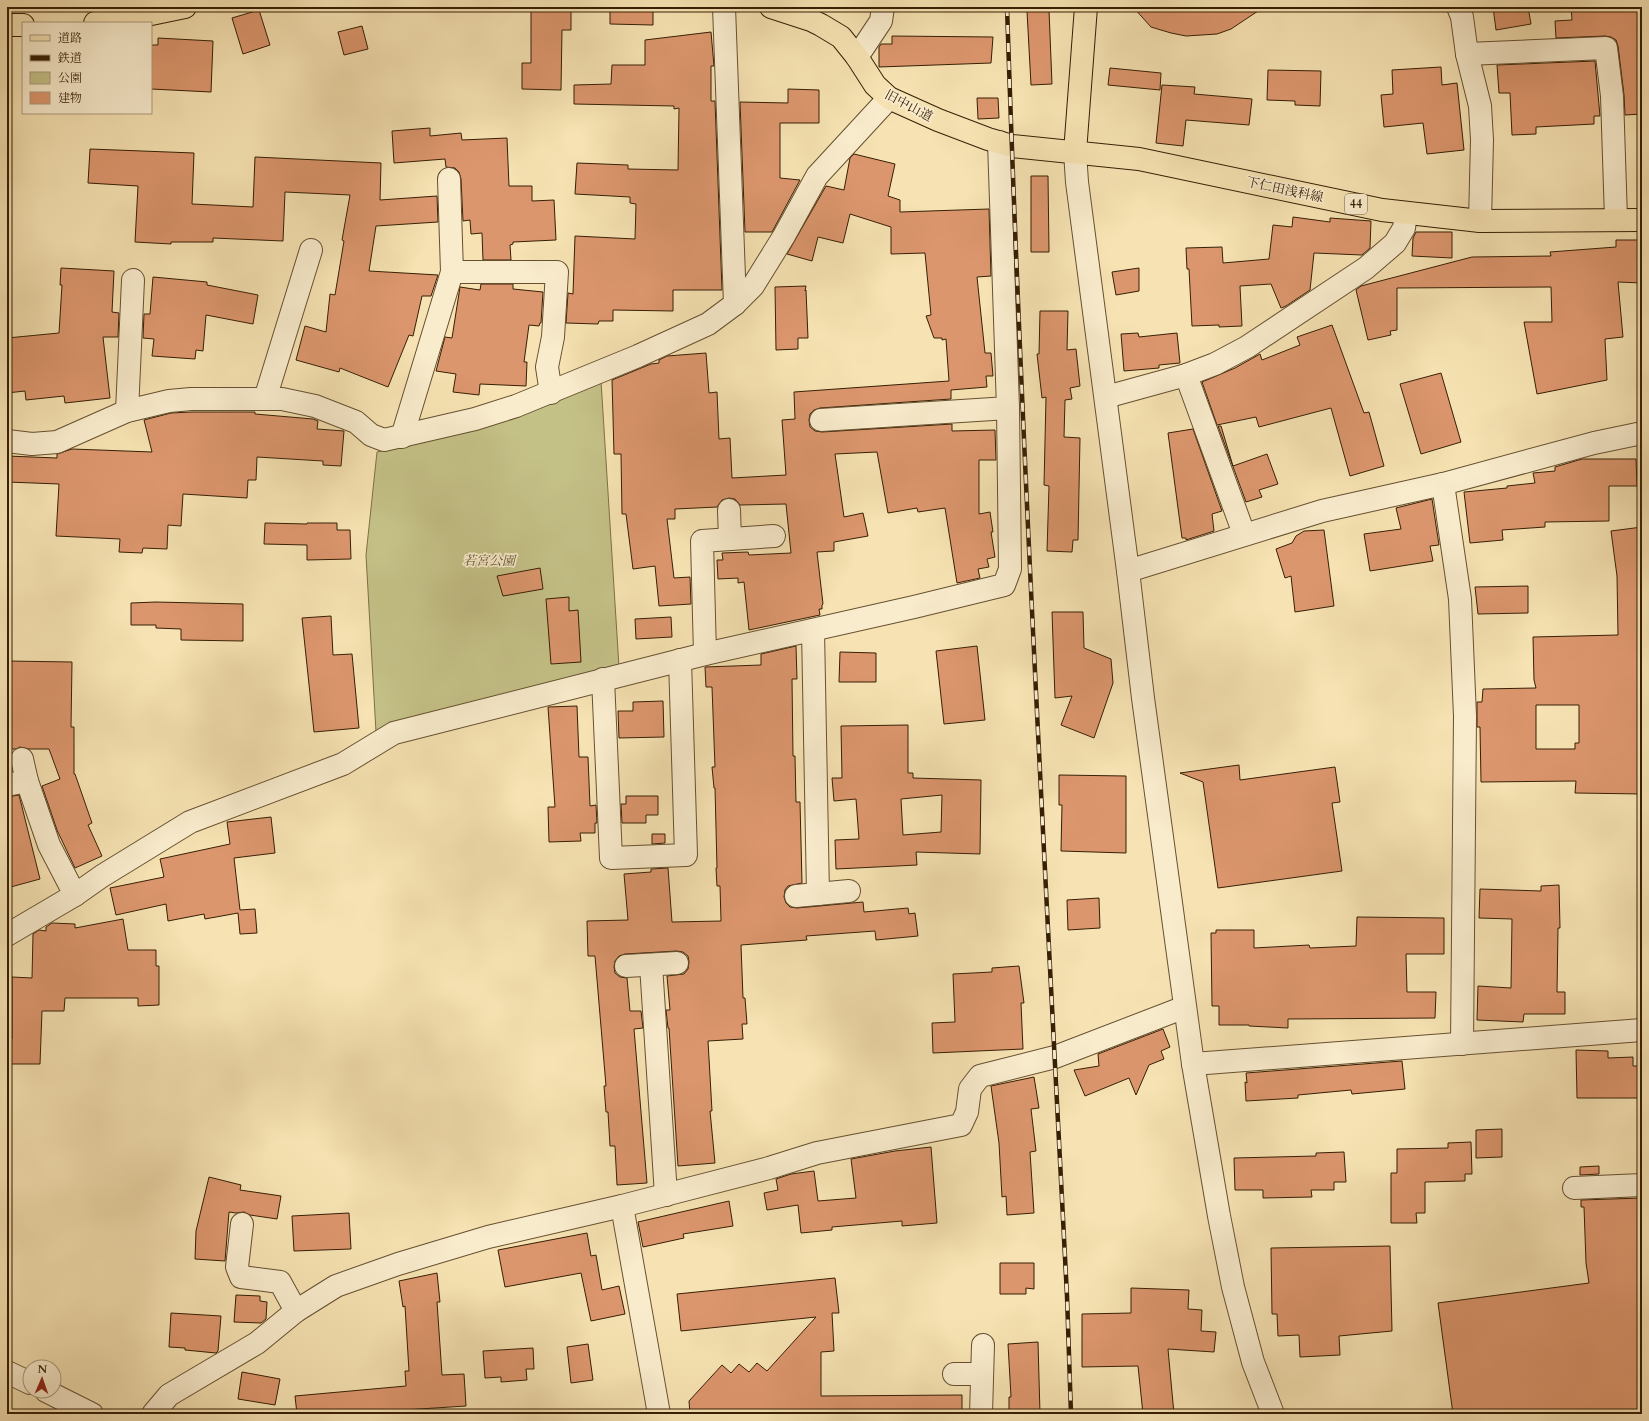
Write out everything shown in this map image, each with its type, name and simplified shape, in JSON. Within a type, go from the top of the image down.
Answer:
[{"type":"main road","points":[[106,22],[127,20],[185,7]]},
{"type":"main road","name":"旧中山道","points":[[771,7],[811,20],[841,37],[857,57],[875,85],[889,98],[938,120],[1012,146],[1075,152]]},
{"type":"main road","points":[[1075,152],[1086,7]]},
{"type":"main road","points":[[7,25],[22,25]]},
{"type":"main road","name":"下仁田浅科線","points":[[1075,152],[1139,159],[1406,214],[1480,221],[1642,220]]},
{"type":"street","points":[[724,7],[735,304]]},
{"type":"street","points":[[857,57],[881,21],[884,7]]},
{"type":"street","points":[[1458,7],[1462,16],[1467,54],[1480,106],[1482,140],[1480,221]]},
{"type":"street","points":[[1467,54],[1606,48],[1612,96],[1616,219]]},
{"type":"street","points":[[7,441],[32,444],[57,442],[127,411],[169,401],[191,399],[282,399],[315,406],[356,422],[371,435],[384,440],[475,419],[551,393],[708,324],[735,304],[753,286],[784,236],[817,176],[889,98]]},
{"type":"street","points":[[7,935],[75,895],[102,876],[190,822],[343,764],[394,733],[680,660],[1004,585],[1010,569],[1008,408],[999,142]]},
{"type":"street","points":[[1075,152],[1077,182],[1106,397],[1143,698],[1193,1064],[1219,1216],[1233,1287],[1253,1362],[1273,1414]]},
{"type":"street","points":[[402,437],[452,272],[449,179]]},
{"type":"street","points":[[1106,397],[1186,376],[1215,364],[1247,347],[1366,268],[1395,243],[1404,228],[1406,214]]},
{"type":"street","points":[[265,399],[311,250]]},
{"type":"street","points":[[452,272],[557,272],[554,337],[547,368],[551,393]]},
{"type":"street","points":[[127,411],[133,280]]},
{"type":"street","points":[[1186,376],[1244,534]]},
{"type":"street","points":[[821,420],[1008,408]]},
{"type":"street","points":[[1128,571],[1322,511],[1443,484],[1594,444],[1642,433]]},
{"type":"street","points":[[1443,484],[1460,600],[1465,716],[1462,1044]]},
{"type":"street","points":[[729,510],[730,539]]},
{"type":"street","points":[[705,654],[702,541],[774,536]]},
{"type":"street","points":[[813,630],[818,894]]},
{"type":"street","points":[[603,679],[610,858],[686,855],[680,660]]},
{"type":"street","points":[[22,759],[17,783],[75,895]]},
{"type":"street","points":[[796,896],[848,891]]},
{"type":"street","points":[[626,966],[677,963]]},
{"type":"street","points":[[651,965],[666,1195]]},
{"type":"street","points":[[153,1414],[170,1395],[257,1342],[296,1311],[336,1286],[398,1264],[488,1237],[666,1195],[769,1168],[817,1153],[961,1125],[967,1112],[970,1089],[980,1076],[1055,1057],[1185,1007]]},
{"type":"street","points":[[1193,1064],[1642,1030]]},
{"type":"street","points":[[1574,1188],[1642,1185]]},
{"type":"street","points":[[622,1206],[659,1414]]},
{"type":"street","points":[[242,1224],[237,1267],[241,1277],[280,1282],[296,1311]]},
{"type":"street","points":[[981,1414],[983,1345]]},
{"type":"street","points":[[7,1372],[22,1379]]},
{"type":"street","points":[[954,1374],[982,1374]]},
{"type":"street","points":[[62,1399],[92,1414]]},
{"type":"green space","name":"若宮公園","points":[[601,381],[619,667],[376,732],[366,555],[377,452],[419,442]]},
{"type":"building","points":[[531,7],[571,7],[571,30],[562,30],[561,90],[522,89],[522,63],[531,63]]},
{"type":"building","points":[[610,7],[653,7],[653,25],[610,24]]},
{"type":"building","points":[[1133,7],[1264,7],[1231,29],[1217,34],[1186,36],[1151,27]]},
{"type":"building","points":[[1493,7],[1528,7],[1531,24],[1496,30]]},
{"type":"building","points":[[1571,7],[1642,7],[1642,114],[1625,115],[1624,95],[1616,40],[1605,36],[1556,38],[1555,21],[1572,20]]},
{"type":"building","points":[[259,10],[270,45],[243,54],[232,18]]},
{"type":"building","points":[[1049,10],[1052,84],[1031,85],[1027,11]]},
{"type":"building","points":[[362,26],[368,49],[344,55],[338,32]]},
{"type":"building","points":[[711,32],[714,66],[711,66],[711,101],[715,101],[722,290],[673,290],[673,311],[613,310],[613,321],[599,321],[598,324],[566,323],[568,293],[573,294],[575,236],[635,239],[636,204],[630,203],[630,197],[575,194],[577,163],[628,165],[628,169],[678,170],[679,108],[674,109],[674,106],[574,104],[574,85],[611,84],[612,65],[645,65],[645,40]]},
{"type":"building","points":[[892,36],[993,37],[991,63],[879,67],[879,47],[881,44],[892,44]]},
{"type":"building","points":[[158,38],[213,41],[211,92],[152,89],[152,45],[158,45]]},
{"type":"building","points":[[1595,61],[1600,116],[1594,116],[1594,124],[1536,127],[1536,134],[1512,135],[1510,93],[1499,93],[1497,65]]},
{"type":"building","points":[[1441,67],[1442,85],[1457,83],[1464,150],[1427,154],[1423,123],[1384,127],[1381,95],[1393,94],[1392,70]]},
{"type":"building","points":[[1110,68],[1161,73],[1160,90],[1108,85]]},
{"type":"building","points":[[1268,70],[1321,71],[1320,106],[1295,105],[1295,101],[1267,100]]},
{"type":"building","points":[[1162,85],[1195,87],[1194,94],[1252,99],[1249,125],[1186,120],[1183,146],[1156,143]]},
{"type":"building","points":[[788,89],[819,90],[819,123],[780,123],[780,178],[800,180],[772,232],[745,232],[740,102],[788,103]]},
{"type":"building","points":[[977,98],[998,98],[999,118],[978,119]]},
{"type":"building","points":[[430,128],[430,136],[461,133],[462,140],[507,138],[509,186],[532,186],[532,201],[554,200],[556,240],[513,242],[513,244],[510,245],[511,260],[483,260],[482,233],[471,234],[470,220],[463,221],[461,179],[459,172],[455,168],[446,167],[445,159],[394,163],[392,131]]},
{"type":"building","points":[[90,149],[194,153],[192,204],[253,207],[255,157],[381,163],[380,200],[437,196],[438,222],[376,226],[369,271],[438,275],[431,296],[422,296],[413,336],[409,335],[388,387],[340,368],[339,372],[296,360],[305,326],[326,332],[330,294],[335,295],[344,241],[342,240],[350,195],[285,192],[283,241],[213,238],[213,242],[171,242],[171,244],[135,242],[138,186],[88,183]]},
{"type":"building","points":[[854,154],[895,164],[888,196],[900,200],[900,212],[989,209],[991,276],[977,277],[985,353],[991,353],[993,376],[986,376],[987,387],[951,390],[951,399],[820,408],[814,410],[810,414],[810,427],[815,431],[822,432],[952,424],[952,431],[995,430],[996,460],[979,460],[979,514],[990,512],[993,532],[991,532],[995,557],[987,559],[989,567],[978,569],[980,578],[957,583],[945,508],[918,512],[917,508],[888,513],[877,452],[835,454],[844,517],[863,513],[868,536],[834,542],[834,551],[817,552],[823,604],[822,609],[819,609],[820,615],[749,630],[744,582],[738,583],[738,578],[718,579],[717,560],[723,560],[722,553],[748,552],[749,555],[791,553],[786,504],[740,505],[735,499],[729,498],[722,500],[717,507],[675,509],[675,519],[667,519],[674,578],[690,577],[691,604],[659,606],[655,566],[633,569],[626,514],[622,514],[621,454],[614,454],[612,380],[651,364],[659,363],[659,360],[667,356],[706,353],[709,393],[717,392],[719,439],[730,438],[732,478],[786,475],[782,420],[795,419],[794,392],[949,381],[946,339],[942,340],[942,338],[934,338],[926,316],[931,315],[925,253],[891,254],[891,227],[850,214],[843,243],[818,237],[812,261],[787,254],[826,186],[844,190],[850,158]]},
{"type":"building","points":[[1031,176],[1048,176],[1049,252],[1031,252]]},
{"type":"building","points":[[1293,217],[1330,222],[1330,218],[1371,221],[1370,248],[1362,255],[1314,253],[1310,290],[1281,308],[1271,284],[1240,286],[1242,326],[1192,326],[1189,269],[1187,269],[1186,248],[1222,247],[1223,263],[1269,259],[1273,225],[1292,227]]},
{"type":"building","points":[[1416,232],[1452,232],[1452,258],[1412,256],[1413,238]]},
{"type":"building","points":[[1616,240],[1641,240],[1642,283],[1618,282],[1623,337],[1605,339],[1607,380],[1537,394],[1524,322],[1552,322],[1551,287],[1397,288],[1397,330],[1390,331],[1391,335],[1368,340],[1356,290],[1361,286],[1472,257],[1551,256],[1550,252],[1616,247]]},
{"type":"building","points":[[61,268],[114,271],[112,312],[119,313],[118,337],[103,337],[110,398],[65,403],[64,396],[26,400],[25,391],[7,393],[7,338],[59,333],[62,285],[60,285]]},
{"type":"building","points":[[1139,268],[1139,291],[1116,295],[1112,272]]},
{"type":"building","points":[[153,277],[207,282],[207,285],[258,295],[253,324],[206,315],[203,351],[196,350],[195,359],[152,356],[154,339],[143,338],[144,314],[150,314]]},
{"type":"building","points":[[481,284],[513,284],[513,289],[543,292],[541,323],[539,326],[529,325],[524,362],[527,362],[526,386],[480,384],[479,395],[453,392],[456,374],[436,371],[445,337],[452,338],[460,287],[480,290]]},
{"type":"building","points":[[806,286],[808,338],[798,338],[798,349],[776,350],[775,287]]},
{"type":"building","points":[[1040,311],[1068,311],[1067,350],[1076,349],[1080,386],[1070,388],[1072,399],[1065,400],[1064,437],[1080,438],[1078,540],[1073,540],[1072,552],[1047,551],[1049,486],[1044,485],[1046,397],[1042,398],[1037,354],[1039,354]]},
{"type":"building","points":[[1332,325],[1364,413],[1369,412],[1384,466],[1350,476],[1331,408],[1259,427],[1256,417],[1217,425],[1202,382],[1235,368],[1260,354],[1262,360],[1300,345],[1297,337]]},
{"type":"building","points":[[1138,333],[1139,337],[1177,333],[1180,363],[1159,365],[1159,368],[1124,371],[1121,334]]},
{"type":"building","points":[[1441,373],[1461,442],[1421,454],[1400,384]]},
{"type":"building","points":[[255,412],[255,414],[313,419],[318,421],[317,429],[344,431],[341,466],[323,465],[323,461],[257,457],[256,480],[248,480],[247,498],[183,494],[181,526],[168,525],[167,549],[143,548],[142,553],[119,552],[120,539],[56,536],[59,484],[7,482],[7,456],[57,458],[57,454],[72,449],[152,452],[144,420],[171,413]]},
{"type":"building","points":[[1218,426],[1221,426],[1233,466],[1267,454],[1278,484],[1259,490],[1262,497],[1246,502]]},
{"type":"building","points":[[1193,429],[1222,511],[1212,514],[1214,531],[1186,540],[1186,538],[1182,538],[1168,433]]},
{"type":"building","points":[[1582,459],[1636,459],[1637,486],[1609,486],[1609,521],[1545,522],[1545,527],[1502,530],[1503,540],[1470,543],[1464,492],[1507,488],[1507,486],[1535,483],[1533,473],[1555,471],[1555,467]]},
{"type":"building","points":[[1432,499],[1439,545],[1430,546],[1433,561],[1370,571],[1364,534],[1401,529],[1396,508]]},
{"type":"building","points":[[265,523],[337,523],[337,530],[350,530],[351,559],[307,560],[307,545],[264,544]]},
{"type":"building","points":[[1642,527],[1642,794],[1575,793],[1576,781],[1481,782],[1480,727],[1477,727],[1477,702],[1482,702],[1483,689],[1536,688],[1534,680],[1533,637],[1618,635],[1617,576],[1611,531]],"holes":[[[1536,705],[1579,705],[1579,743],[1575,743],[1575,749],[1536,749]]]},
{"type":"building","points":[[1324,530],[1334,606],[1295,612],[1291,576],[1285,578],[1276,549],[1292,543],[1296,536],[1304,531]]},
{"type":"building","points":[[540,568],[543,589],[503,596],[497,576]]},
{"type":"building","points":[[1528,586],[1528,613],[1478,614],[1475,587]]},
{"type":"building","points":[[569,597],[569,611],[578,610],[581,662],[551,664],[546,599]]},
{"type":"building","points":[[156,602],[243,604],[243,641],[181,640],[181,629],[156,628],[156,625],[131,625],[131,603]]},
{"type":"building","points":[[1052,612],[1083,612],[1084,648],[1111,659],[1113,683],[1094,738],[1061,725],[1072,696],[1055,698]]},
{"type":"building","points":[[331,616],[333,655],[352,654],[359,728],[314,732],[302,618]]},
{"type":"building","points":[[671,617],[672,637],[636,639],[635,619]]},
{"type":"building","points":[[796,646],[797,679],[792,679],[793,756],[795,756],[796,802],[800,802],[802,883],[788,886],[785,890],[784,897],[786,903],[790,907],[797,908],[863,902],[864,912],[908,908],[909,914],[915,913],[918,936],[876,940],[875,931],[806,936],[807,940],[741,945],[743,998],[745,998],[747,1024],[742,1024],[743,1039],[708,1041],[712,1111],[710,1111],[715,1163],[678,1166],[669,1028],[666,1010],[670,1010],[667,976],[684,974],[688,969],[688,956],[683,952],[677,951],[625,954],[619,956],[615,961],[615,973],[620,977],[627,978],[630,1011],[641,1011],[643,1028],[634,1029],[647,1183],[617,1185],[615,1146],[610,1146],[608,1112],[606,1112],[604,1086],[606,1086],[595,956],[588,956],[587,921],[628,920],[624,874],[651,872],[651,869],[668,868],[672,922],[721,921],[720,886],[717,886],[715,788],[712,767],[715,767],[712,687],[706,687],[705,667],[761,665],[761,654]]},
{"type":"building","points":[[977,646],[985,720],[944,724],[936,651]]},
{"type":"building","points":[[840,652],[876,653],[876,682],[839,682]]},
{"type":"building","points":[[7,661],[72,662],[71,727],[74,727],[74,774],[92,823],[88,825],[102,856],[75,868],[57,830],[42,786],[60,779],[49,749],[29,749],[20,747],[16,749],[7,749]]},
{"type":"building","points":[[663,701],[664,737],[619,738],[618,711],[633,711],[633,702]]},
{"type":"building","points":[[577,706],[579,757],[588,757],[590,806],[596,805],[597,823],[595,823],[595,833],[580,833],[581,841],[549,842],[548,807],[555,807],[548,707]]},
{"type":"building","points":[[908,725],[908,773],[913,773],[913,778],[981,780],[980,854],[916,852],[917,865],[836,869],[835,840],[859,839],[856,799],[834,801],[832,778],[842,778],[841,726]],"holes":[[[942,795],[941,832],[903,835],[901,799]]]},
{"type":"building","points":[[1239,765],[1240,780],[1335,767],[1340,802],[1332,803],[1342,871],[1218,888],[1203,782],[1180,773]]},
{"type":"building","points":[[1059,775],[1126,776],[1126,853],[1061,851],[1062,805],[1059,805]]},
{"type":"building","points":[[19,795],[40,879],[7,888],[7,797]]},
{"type":"building","points":[[626,796],[658,796],[658,815],[646,815],[646,823],[622,823],[621,804],[626,804]]},
{"type":"building","points":[[271,817],[275,853],[234,858],[240,910],[255,909],[257,933],[240,934],[238,913],[205,919],[204,914],[168,921],[166,904],[116,915],[110,888],[164,877],[160,859],[230,844],[227,822]]},
{"type":"building","points":[[652,834],[665,834],[665,843],[652,844]]},
{"type":"building","points":[[1559,885],[1560,928],[1558,928],[1557,992],[1565,992],[1565,1014],[1524,1014],[1523,1022],[1477,1020],[1478,986],[1511,988],[1512,919],[1479,918],[1480,889],[1541,891],[1541,886]]},
{"type":"building","points":[[1099,898],[1100,928],[1068,930],[1067,900]]},
{"type":"building","points":[[1357,917],[1444,918],[1444,954],[1406,954],[1407,992],[1436,992],[1435,1018],[1288,1019],[1288,1028],[1249,1025],[1219,1025],[1219,1006],[1212,1006],[1211,933],[1216,933],[1216,930],[1254,930],[1254,948],[1309,945],[1310,948],[1356,946]]},
{"type":"building","points":[[123,919],[128,950],[156,950],[156,966],[159,966],[159,1005],[138,1006],[138,998],[65,998],[64,1011],[42,1011],[40,1064],[7,1064],[7,1039],[12,1039],[12,977],[32,978],[33,934],[39,930],[46,931],[46,927],[52,923],[75,924],[75,928]]},
{"type":"building","points":[[1019,966],[1024,1003],[1021,1003],[1023,1049],[933,1053],[932,1023],[955,1022],[953,974],[992,972],[992,968]]},
{"type":"building","points":[[1163,1029],[1170,1047],[1161,1051],[1164,1059],[1149,1065],[1136,1095],[1129,1078],[1085,1096],[1074,1070],[1099,1066],[1098,1054]]},
{"type":"building","points":[[1576,1050],[1608,1051],[1608,1058],[1633,1057],[1633,1066],[1639,1066],[1639,1098],[1577,1098]]},
{"type":"building","points":[[1402,1061],[1405,1089],[1352,1094],[1351,1090],[1298,1095],[1298,1098],[1246,1101],[1246,1073]]},
{"type":"building","points":[[1034,1077],[1039,1108],[1031,1109],[1036,1151],[1030,1152],[1034,1213],[1007,1215],[1006,1196],[1002,1197],[999,1143],[991,1086]]},
{"type":"building","points":[[1502,1129],[1502,1157],[1476,1158],[1476,1130]]},
{"type":"building","points":[[1471,1142],[1472,1174],[1465,1174],[1465,1181],[1425,1182],[1425,1213],[1416,1213],[1417,1223],[1391,1223],[1391,1173],[1397,1173],[1397,1149],[1448,1148],[1448,1143]]},
{"type":"building","points":[[931,1147],[937,1223],[902,1226],[902,1221],[832,1227],[832,1230],[801,1233],[798,1205],[767,1210],[764,1193],[778,1190],[776,1179],[791,1174],[814,1171],[818,1201],[856,1198],[851,1159],[895,1151]]},
{"type":"building","points":[[1344,1152],[1346,1182],[1334,1182],[1334,1190],[1311,1190],[1312,1197],[1263,1198],[1263,1190],[1235,1190],[1234,1158],[1316,1156],[1316,1153]]},
{"type":"building","points":[[1599,1166],[1599,1174],[1580,1175],[1580,1167]]},
{"type":"building","points":[[209,1177],[241,1185],[240,1190],[281,1196],[277,1219],[250,1215],[244,1212],[229,1212],[225,1261],[195,1259],[196,1231]]},
{"type":"building","points":[[1642,1198],[1642,1414],[1453,1414],[1438,1303],[1589,1283],[1586,1263],[1584,1207],[1581,1207],[1581,1200]]},
{"type":"building","points":[[729,1201],[733,1226],[683,1234],[684,1238],[643,1247],[638,1222]]},
{"type":"building","points":[[349,1213],[351,1249],[294,1251],[292,1216]]},
{"type":"building","points":[[587,1233],[591,1256],[596,1255],[602,1290],[619,1286],[625,1314],[591,1321],[581,1273],[505,1287],[498,1250]]},
{"type":"building","points":[[1390,1246],[1392,1331],[1339,1336],[1340,1355],[1300,1357],[1299,1335],[1278,1336],[1277,1314],[1272,1314],[1271,1248]]},
{"type":"building","points":[[1000,1263],[1034,1263],[1034,1289],[1026,1288],[1026,1294],[1000,1294]]},
{"type":"building","points":[[437,1273],[440,1302],[437,1302],[442,1375],[464,1374],[466,1406],[388,1411],[388,1414],[297,1414],[295,1396],[406,1386],[405,1371],[409,1371],[405,1306],[403,1307],[399,1281]]},
{"type":"building","points":[[835,1278],[839,1313],[832,1313],[834,1351],[821,1352],[821,1396],[962,1395],[962,1414],[690,1414],[689,1401],[722,1365],[731,1373],[739,1364],[749,1372],[757,1363],[767,1371],[816,1317],[681,1331],[677,1294]]},
{"type":"building","points":[[1131,1288],[1189,1290],[1188,1309],[1202,1310],[1201,1331],[1216,1332],[1214,1352],[1168,1349],[1174,1414],[1143,1414],[1138,1366],[1082,1367],[1082,1314],[1131,1313]]},
{"type":"building","points":[[236,1295],[260,1296],[260,1301],[267,1302],[266,1319],[261,1323],[234,1322]]},
{"type":"building","points":[[171,1313],[221,1316],[218,1351],[216,1353],[169,1347]]},
{"type":"building","points":[[1038,1342],[1040,1414],[1009,1414],[1009,1397],[1011,1397],[1008,1344]]},
{"type":"building","points":[[588,1344],[593,1380],[571,1383],[567,1347]]},
{"type":"building","points":[[533,1348],[534,1369],[526,1369],[527,1380],[501,1382],[501,1377],[485,1378],[483,1351]]},
{"type":"building","points":[[242,1372],[280,1379],[275,1405],[238,1399]]},
{"type":"railway","points":[[1007,7],[1026,491],[1067,1296],[1071,1414]]}]
